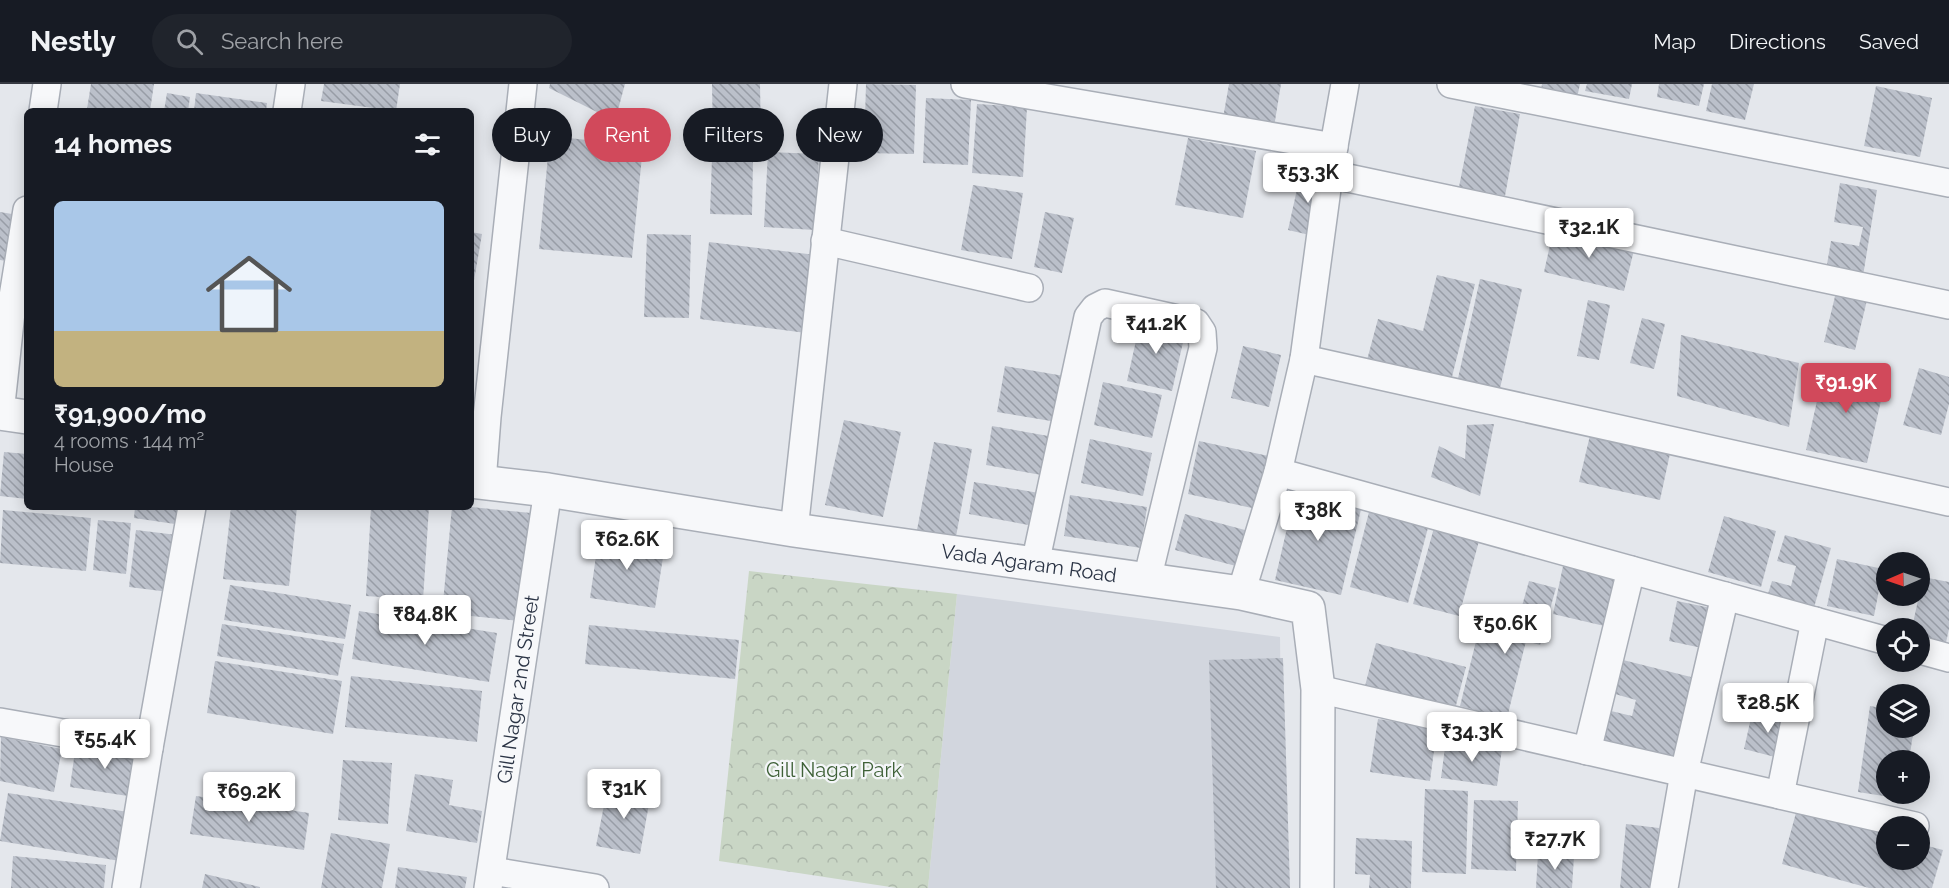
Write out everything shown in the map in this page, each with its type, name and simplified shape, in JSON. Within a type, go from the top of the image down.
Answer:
[{"type":"street","points":[[43,108],[47,84]]},
{"type":"street","points":[[287,108],[291,84]]},
{"type":"street","points":[[477,481],[487,417],[522,84]]},
{"type":"street","points":[[794,531],[843,84]]},
{"type":"street","points":[[965,84],[1334,147]]},
{"type":"street","points":[[1241,593],[1278,472],[1304,359],[1329,174],[1345,84]]},
{"type":"street","points":[[1451,84],[1949,183]]},
{"type":"street","points":[[1329,174],[1949,305]]},
{"type":"street","points":[[24,229],[12,303],[0,413],[24,417]]},
{"type":"street","points":[[825,241],[1029,288]]},
{"type":"street","points":[[1035,564],[1088,317],[1095,308],[1105,303],[1196,323],[1202,332],[1203,348],[1147,580]]},
{"type":"street","points":[[1304,359],[1949,502]]},
{"type":"street","points":[[1278,472],[1876,638]]},
{"type":"street","name":"Vada Agaram Road","points":[[477,481],[548,490],[794,531],[1241,593],[1308,608],[1318,689],[1317,888]]},
{"type":"street","name":"Gill Nagar 2nd Street","points":[[490,879],[548,490]]},
{"type":"street","points":[[126,888],[148,748],[191,510]]},
{"type":"street","points":[[1587,751],[1631,570]]},
{"type":"street","points":[[1664,888],[1684,773],[1725,596]]},
{"type":"street","points":[[1779,795],[1815,621]]},
{"type":"street","points":[[1930,653],[1949,658]]},
{"type":"street","points":[[1318,689],[1876,817]]},
{"type":"street","points":[[0,723],[148,748]]},
{"type":"street","points":[[490,879],[595,888]]},
{"type":"shaded area","points":[[957,594],[1280,637],[1283,888],[928,888]]},
{"type":"green space","name":"Gill Nagar Park","points":[[749,571],[957,594],[928,888],[897,888],[719,861]]},
{"type":"building","points":[[91,84],[154,84],[150,108],[87,108]]},
{"type":"building","points":[[324,84],[400,84],[396,108],[374,108],[321,101]]},
{"type":"building","points":[[550,84],[625,84],[619,108],[589,108],[549,88]]},
{"type":"building","points":[[712,84],[760,84],[760,108],[712,108]]},
{"type":"building","points":[[866,84],[916,85],[914,154],[883,153],[883,108],[865,108]]},
{"type":"building","points":[[1229,84],[1281,84],[1274,127],[1223,118]]},
{"type":"building","points":[[1542,84],[1580,84],[1577,98],[1541,90]]},
{"type":"building","points":[[1587,84],[1632,84],[1629,99],[1585,91]]},
{"type":"building","points":[[1659,84],[1704,84],[1699,106],[1657,97]]},
{"type":"building","points":[[1712,84],[1754,84],[1745,120],[1706,111]]},
{"type":"building","points":[[1876,86],[1932,98],[1920,157],[1864,146]]},
{"type":"building","points":[[167,93],[190,97],[188,108],[164,108]]},
{"type":"building","points":[[196,93],[267,103],[266,108],[194,108]]},
{"type":"building","points":[[926,98],[971,100],[968,165],[923,163]]},
{"type":"building","points":[[977,104],[1027,107],[1023,177],[972,173]]},
{"type":"building","points":[[1475,106],[1520,114],[1505,196],[1459,187]]},
{"type":"building","points":[[572,138],[584,140],[584,162],[641,162],[632,258],[539,249],[547,162],[572,162]]},
{"type":"building","points":[[1188,138],[1256,151],[1243,218],[1175,205]]},
{"type":"building","points":[[784,153],[796,153],[796,162],[819,162],[815,230],[764,227],[767,162],[784,162]]},
{"type":"building","points":[[712,162],[753,162],[752,215],[710,214]]},
{"type":"building","points":[[1301,171],[1327,177],[1314,236],[1288,230]]},
{"type":"building","points":[[1840,183],[1877,190],[1862,282],[1825,276],[1831,241],[1859,246],[1863,227],[1834,222]]},
{"type":"building","points":[[973,185],[1023,193],[1012,259],[961,250]]},
{"type":"building","points":[[0,212],[12,214],[6,261],[0,260]]},
{"type":"building","points":[[1045,212],[1074,218],[1062,273],[1034,267]]},
{"type":"building","points":[[1554,227],[1635,246],[1624,291],[1544,272]]},
{"type":"building","points":[[474,233],[482,234],[474,280]]},
{"type":"building","points":[[647,234],[691,235],[689,318],[644,317]]},
{"type":"building","points":[[709,242],[816,255],[806,333],[700,319]]},
{"type":"building","points":[[1437,275],[1475,284],[1451,381],[1367,360],[1378,319],[1423,331]]},
{"type":"building","points":[[1480,279],[1522,289],[1499,393],[1457,383]]},
{"type":"building","points":[[1837,288],[1868,296],[1855,350],[1824,342]]},
{"type":"building","points":[[1588,300],[1610,305],[1599,360],[1577,356]]},
{"type":"building","points":[[1141,318],[1186,329],[1172,391],[1127,381]]},
{"type":"building","points":[[1642,318],[1665,324],[1654,369],[1630,363]]},
{"type":"building","points":[[1681,335],[1799,363],[1789,427],[1677,396]]},
{"type":"building","points":[[1243,346],[1281,355],[1269,407],[1231,398]]},
{"type":"building","points":[[1825,365],[1886,378],[1867,463],[1806,450]]},
{"type":"building","points":[[1005,366],[1064,376],[1057,422],[997,412]]},
{"type":"building","points":[[1919,368],[1949,377],[1949,404],[1941,435],[1903,425]]},
{"type":"building","points":[[1103,382],[1162,395],[1152,438],[1094,425]]},
{"type":"building","points":[[844,420],[901,432],[883,517],[825,505]]},
{"type":"building","points":[[1494,424],[1480,496],[1431,477],[1439,446],[1465,459],[1467,425]]},
{"type":"building","points":[[992,426],[1054,437],[1047,476],[986,465]]},
{"type":"building","points":[[1591,431],[1671,449],[1660,500],[1579,482]]},
{"type":"building","points":[[1090,439],[1152,453],[1143,496],[1081,483]]},
{"type":"building","points":[[1199,441],[1273,457],[1261,510],[1188,494]]},
{"type":"building","points":[[934,442],[972,449],[955,542],[916,535]]},
{"type":"building","points":[[4,452],[24,454],[24,499],[0,496]]},
{"type":"building","points":[[974,482],[1039,493],[1034,526],[969,514]]},
{"type":"building","points":[[1296,489],[1362,505],[1341,595],[1275,580]]},
{"type":"building","points":[[1070,495],[1147,507],[1141,548],[1064,536]]},
{"type":"building","points":[[474,507],[531,513],[519,621],[442,613],[452,510],[474,510]]},
{"type":"building","points":[[1370,508],[1429,524],[1408,603],[1350,587]]},
{"type":"building","points":[[3,510],[91,518],[86,571],[0,563]]},
{"type":"building","points":[[135,510],[177,510],[175,524],[134,518]]},
{"type":"building","points":[[231,510],[297,510],[289,586],[223,579]]},
{"type":"building","points":[[371,510],[429,510],[423,600],[366,596]]},
{"type":"building","points":[[1185,514],[1245,530],[1236,566],[1175,550]]},
{"type":"building","points":[[1724,516],[1776,531],[1761,587],[1708,572]]},
{"type":"building","points":[[98,520],[131,523],[126,574],[93,570]]},
{"type":"building","points":[[1435,524],[1480,537],[1459,616],[1413,604]]},
{"type":"building","points":[[136,530],[177,535],[169,592],[129,587]]},
{"type":"building","points":[[599,535],[665,545],[655,608],[590,598]]},
{"type":"building","points":[[1785,535],[1831,548],[1813,611],[1767,597],[1772,581],[1791,586],[1796,566],[1777,561]]},
{"type":"building","points":[[1837,559],[1876,567],[1874,616],[1827,606]]},
{"type":"building","points":[[1563,566],[1623,579],[1613,628],[1553,614]]},
{"type":"building","points":[[1930,578],[1949,582],[1949,629],[1945,647],[1930,644],[1930,618],[1914,618],[1917,606],[1930,606]]},
{"type":"building","points":[[1529,581],[1556,588],[1540,645],[1526,641],[1507,718],[1460,706],[1479,629],[1513,638]]},
{"type":"building","points":[[230,585],[351,605],[345,639],[224,620]]},
{"type":"building","points":[[1677,601],[1711,608],[1702,648],[1669,641]]},
{"type":"building","points":[[359,611],[497,633],[489,682],[352,659]]},
{"type":"building","points":[[222,624],[344,644],[338,676],[217,656]]},
{"type":"building","points":[[589,625],[739,640],[735,679],[585,664]]},
{"type":"building","points":[[1376,643],[1466,667],[1454,713],[1364,690]]},
{"type":"building","points":[[1283,658],[1290,888],[1216,888],[1209,660]]},
{"type":"building","points":[[1623,660],[1703,680],[1681,768],[1602,748],[1611,711],[1632,716],[1636,700],[1615,694]]},
{"type":"building","points":[[215,661],[342,681],[333,734],[207,713]]},
{"type":"building","points":[[351,676],[482,691],[477,742],[345,727]]},
{"type":"building","points":[[1870,706],[1876,707],[1876,738],[1912,738],[1911,750],[1876,750],[1876,795],[1858,792]]},
{"type":"building","points":[[1753,709],[1793,718],[1783,759],[1744,749]]},
{"type":"building","points":[[1378,719],[1437,728],[1430,781],[1370,772]]},
{"type":"building","points":[[1,737],[62,749],[54,792],[0,781]]},
{"type":"building","points":[[1446,740],[1502,748],[1497,786],[1441,778]]},
{"type":"building","points":[[76,744],[140,754],[134,797],[70,787]]},
{"type":"building","points":[[343,760],[392,763],[388,824],[338,820]]},
{"type":"building","points":[[415,774],[453,780],[449,805],[482,811],[477,843],[406,831]]},
{"type":"building","points":[[608,785],[651,793],[640,854],[596,846]]},
{"type":"building","points":[[1425,789],[1468,791],[1466,874],[1422,872]]},
{"type":"building","points":[[8,793],[128,812],[120,861],[0,841]]},
{"type":"building","points":[[196,796],[309,813],[304,850],[190,834]]},
{"type":"building","points":[[1474,800],[1518,801],[1516,871],[1471,869]]},
{"type":"building","points":[[1797,809],[1876,831],[1876,870],[1930,870],[1930,847],[1943,850],[1932,888],[1869,888],[1782,864]]},
{"type":"building","points":[[1626,824],[1659,828],[1654,888],[1620,888]]},
{"type":"building","points":[[331,833],[390,844],[382,888],[321,888]]},
{"type":"building","points":[[1356,838],[1412,841],[1411,888],[1369,888],[1370,875],[1355,874]]},
{"type":"building","points":[[1538,854],[1574,856],[1572,888],[1536,888]]},
{"type":"building","points":[[13,856],[106,865],[104,888],[11,888]]},
{"type":"building","points":[[398,867],[467,877],[465,888],[395,888]]},
{"type":"building","points":[[205,874],[260,887],[260,888],[202,888]]}]
